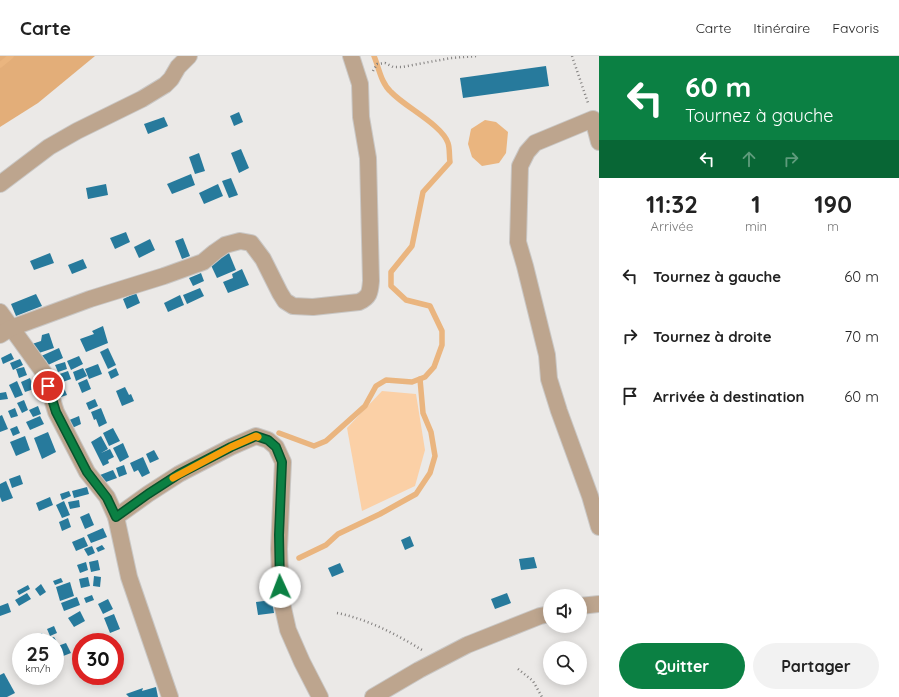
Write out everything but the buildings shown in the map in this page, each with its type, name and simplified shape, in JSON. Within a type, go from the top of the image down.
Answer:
[{"type":"street","points":[[0,184],[49,147],[77,131],[142,100],[165,85],[171,80],[178,66],[189,56]]},
{"type":"street","points":[[6,331],[90,299],[204,262],[225,245],[240,241],[251,243],[263,259],[280,293],[285,300],[293,306],[313,307],[359,302],[366,298],[370,294],[371,273],[368,158],[361,117],[360,84],[351,56]]},
{"type":"street","points":[[599,142],[592,119],[535,143],[526,152],[520,166],[518,242],[548,355],[549,379],[559,412],[590,496],[599,527]]},
{"type":"street","points":[[0,312],[6,331],[44,373],[56,412],[87,472],[107,498],[116,517],[129,577],[170,697]]},
{"type":"street","points":[[116,517],[179,474],[256,436],[268,440],[276,447],[282,462],[279,549],[281,599],[288,630],[320,697]]},
{"type":"street","points":[[587,605],[599,604]]},
{"type":"street","points":[[373,697],[419,670],[467,645],[543,615]]},
{"type":"path","points":[[360,84],[368,81],[377,64],[385,63],[393,67],[402,67],[451,58],[477,56]]},
{"type":"path","points":[[572,56],[592,119]]},
{"type":"path","points":[[337,613],[357,618],[377,626],[420,649],[437,661]]},
{"type":"path","points":[[518,669],[533,681],[542,697]]},
{"type":"shaded area","points":[[0,56],[95,56],[38,103],[0,127]]},
{"type":"shaded area","points":[[485,120],[496,122],[508,132],[506,153],[499,163],[482,166],[472,157],[468,144],[471,129]]},
{"type":"shaded area","points":[[382,391],[416,394],[425,450],[415,486],[362,511],[347,428]]},
{"type":"waterway","points":[[0,65],[11,56]]},
{"type":"waterway","points":[[279,433],[314,446],[326,441],[365,406],[376,386],[386,380],[412,382],[425,377],[434,367],[442,345],[442,331],[430,306],[406,300],[391,286],[391,272],[412,246],[423,192],[450,162],[449,145],[439,130],[397,98],[388,88],[383,80],[374,56]]},
{"type":"waterway","points":[[299,558],[326,545],[338,534],[380,514],[416,494],[430,473],[435,456],[431,432],[423,413],[420,379]]},
{"type":"slow traffic","points":[[173,478],[231,447],[256,436],[258,437]]},
{"type":"route","points":[[48,386],[56,412],[87,472],[107,498],[116,517],[179,474],[231,447],[256,436],[268,440],[276,447],[282,462],[279,535],[280,587]]}]
